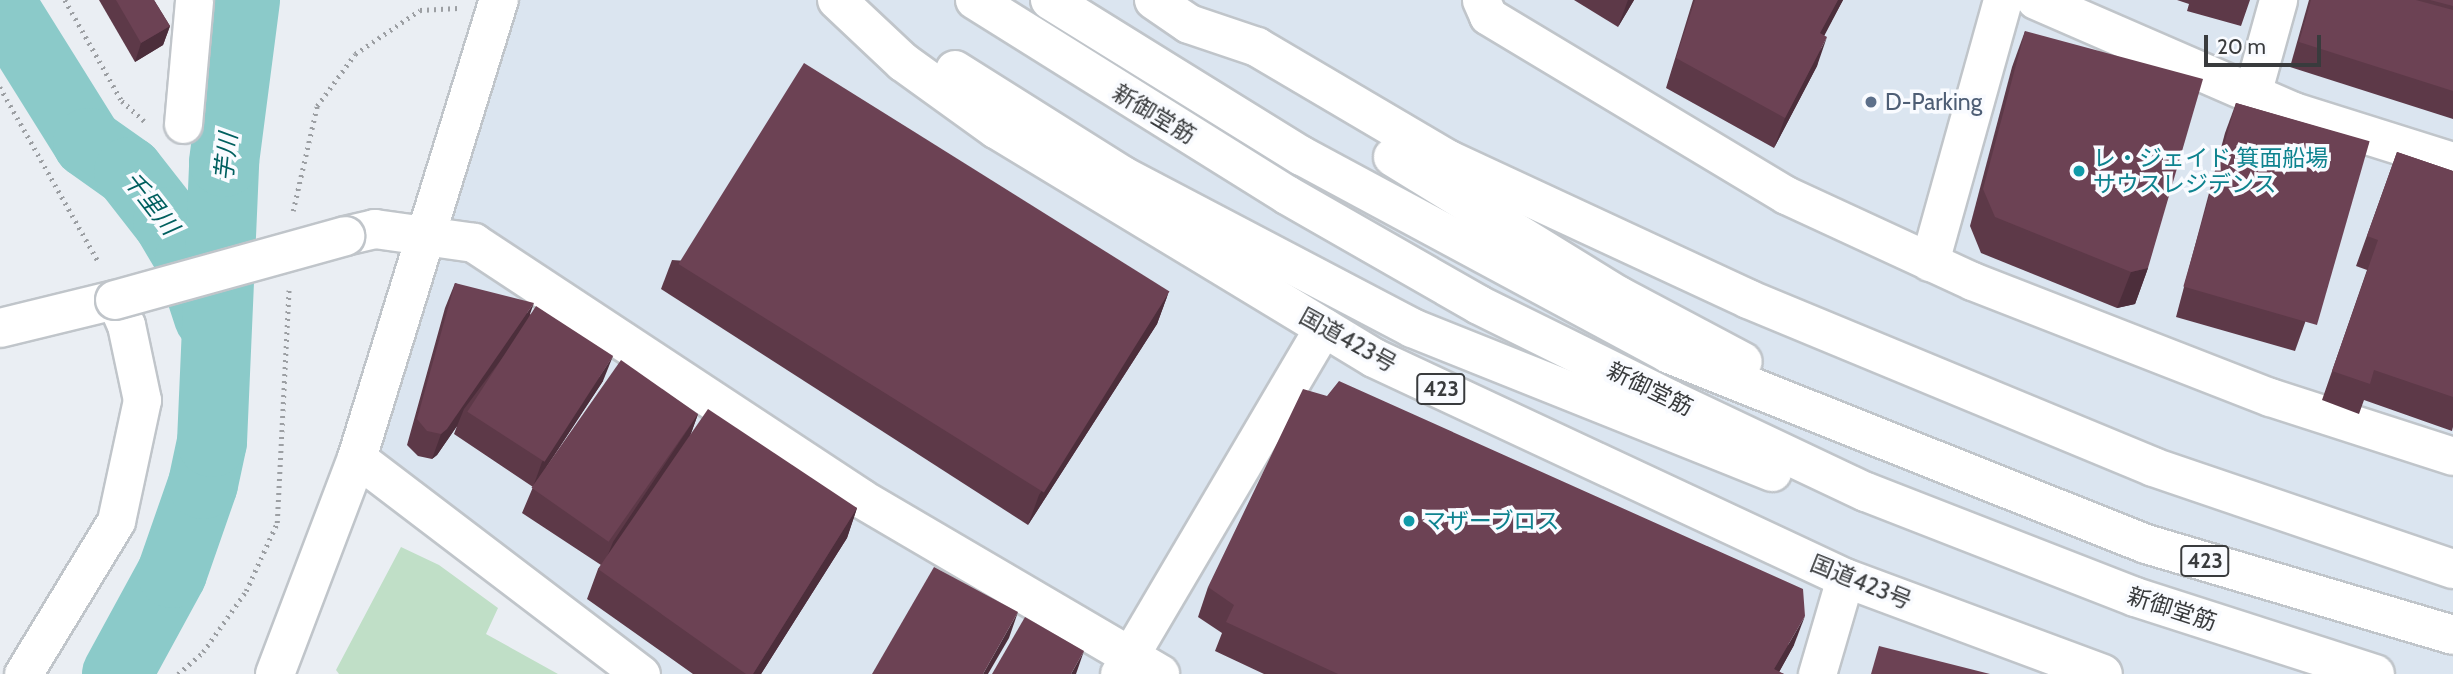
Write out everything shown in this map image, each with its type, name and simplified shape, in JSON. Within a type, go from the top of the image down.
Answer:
[{"type":"main road","name":"国道423号","points":[[837,0],[903,62],[996,129],[1374,358],[1844,578],[2104,674]]},
{"type":"main road","points":[[843,0],[1123,176],[1412,328],[1761,469],[1866,492]]},
{"type":"main road","name":"新御堂筋","points":[[975,0],[1287,195],[1479,305],[1866,492],[2135,597],[2375,674]]},
{"type":"main road","name":"新御堂筋","points":[[1050,0],[1303,156],[1669,354],[2146,544],[2453,635]]},
{"type":"main road","points":[[1154,0],[1269,80],[1619,296],[1882,438]]},
{"type":"main road","points":[[1930,262],[2003,0]]},
{"type":"main road","points":[[2036,0],[2252,94],[2453,163]]},
{"type":"main road","points":[[275,674],[357,458],[498,4]]},
{"type":"main road","points":[[1189,24],[1257,47],[1449,160],[1857,346],[2153,467],[2453,569]]},
{"type":"main road","points":[[0,328],[110,286],[374,229],[474,243],[860,498],[1136,668]]},
{"type":"street","points":[[183,124],[194,0]]},
{"type":"street","points":[[1481,0],[1488,16],[1787,195],[1930,262],[2270,397],[2453,456]]},
{"type":"street","points":[[2252,94],[2278,0]]},
{"type":"street","points":[[23,674],[116,521],[142,400],[126,326],[110,286]]},
{"type":"street","points":[[1136,668],[1323,327]]},
{"type":"street","points":[[357,458],[641,674]]},
{"type":"street","points":[[1818,674],[1844,578]]},
{"type":"path","points":[[65,0],[122,101],[149,126],[183,124]]},
{"type":"path","points":[[292,225],[293,198],[317,106],[355,54],[420,10],[498,4]]},
{"type":"path","points":[[0,87],[110,286]]},
{"type":"path","points":[[178,674],[202,652],[246,591],[277,523],[289,279]]},
{"type":"shaded area","points":[[499,0],[2453,0],[2453,674],[641,674],[357,458]]},
{"type":"green space","points":[[401,547],[439,565],[498,608],[486,634],[558,674],[339,674],[336,670]]},
{"type":"building","points":[[116,0],[154,0],[170,26],[141,43]]},
{"type":"building","points":[[1695,0],[1838,0],[1820,33],[1827,37],[1785,118],[1676,58]]},
{"type":"building","points":[[2311,0],[2416,0],[2453,10],[2453,91],[2299,42]]},
{"type":"building","points":[[2430,0],[2453,0],[2453,6]]},
{"type":"building","name":"レ・ジェイド 箕面船場 サウスレジデンス","points":[[2025,31],[2203,79],[2148,268],[2131,272],[1995,217],[1983,189]]},
{"type":"building","points":[[804,63],[1170,291],[1044,492],[678,264]]},
{"type":"building","points":[[2236,103],[2370,141],[2317,325],[2183,287]]},
{"type":"building","points":[[2397,152],[2453,171],[2453,397],[2374,370],[2370,384],[2332,371],[2378,240],[2367,236]]},
{"type":"building","points":[[455,283],[534,303],[441,434],[427,431],[417,419]]},
{"type":"building","points":[[536,306],[613,356],[545,462],[467,412]]},
{"type":"building","points":[[621,360],[698,414],[609,542],[532,488]]},
{"type":"building","name":"マザーブロス","points":[[1339,381],[1803,589],[1805,616],[1774,669],[1784,674],[1338,674],[1226,622],[1234,605],[1208,587],[1303,389],[1327,396]]},
{"type":"building","points":[[708,409],[857,508],[753,674],[746,674],[598,569]]},
{"type":"building","points":[[934,567],[1018,612],[983,674],[872,674]]},
{"type":"building","points":[[1025,617],[1084,651],[1071,674],[992,674]]},
{"type":"building","points":[[1879,646],[1990,674],[1871,674]]},
{"type":"waterway","name":"千里川","points":[[117,674],[172,573],[203,484],[212,442],[224,162],[245,0]]},
{"type":"waterway","name":"千里川","points":[[0,2],[88,143],[129,172],[168,222],[190,259],[209,317]]},
{"type":"place","name":"D-Parking","points":[[1871,102]]},
{"type":"place","name":"レ・ジェイド 箕面船場 サウスレジデンス","points":[[2079,171]]},
{"type":"place","name":"マザーブロス","points":[[1409,521]]},
{"type":"water label","name":"芋川","points":[[226,157]]}]
